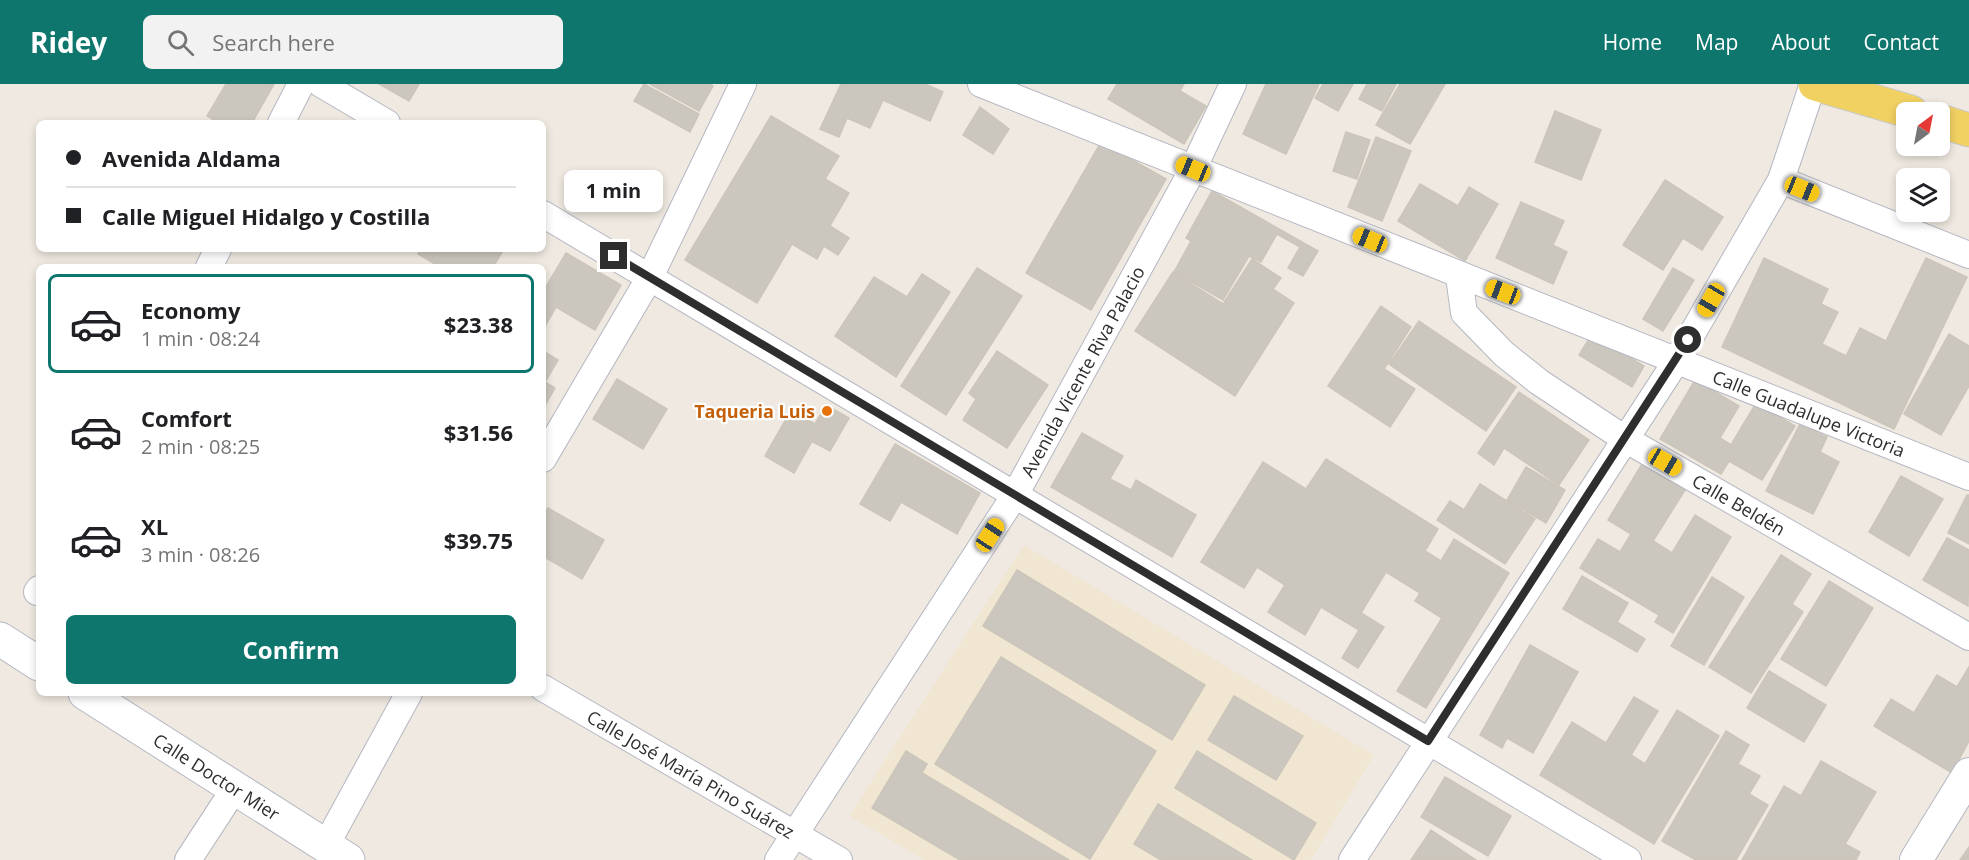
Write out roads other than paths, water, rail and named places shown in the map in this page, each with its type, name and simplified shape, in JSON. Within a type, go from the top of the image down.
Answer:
[{"type":"main road","points":[[1814,84],[1896,108]]},
{"type":"main road","points":[[1950,124],[1969,130]]},
{"type":"main road","points":[[0,639],[36,662]]},
{"type":"main road","name":"Calle Doctor Mier","points":[[90,696],[337,853]]},
{"type":"street","points":[[283,120],[301,84]]},
{"type":"street","points":[[321,84],[382,120]]},
{"type":"street","points":[[546,454],[650,277],[743,84]]},
{"type":"street","name":"Calle Guadalupe Victoria","points":[[981,84],[1969,477]]},
{"type":"street","name":"Avenida Vicente Riva Palacio","points":[[778,860],[1016,495],[1193,169],[1233,84]]},
{"type":"street","points":[[1352,860],[1677,360],[1781,180],[1814,84]]},
{"type":"street","points":[[1781,180],[1969,255]]},
{"type":"street","points":[[546,216],[1628,860]]},
{"type":"street","name":"Calle Beldén","points":[[1459,276],[1464,313],[1503,354],[1539,382],[1625,439],[1969,637]]},
{"type":"street","name":"Calle José María Pino Suárez","points":[[546,690],[839,860]]},
{"type":"street","points":[[337,853],[408,696]]},
{"type":"street","points":[[1916,860],[1969,774]]},
{"type":"street","points":[[188,860],[235,788]]},
{"type":"place","name":"Taqueria Luis","points":[[827,411]]}]
